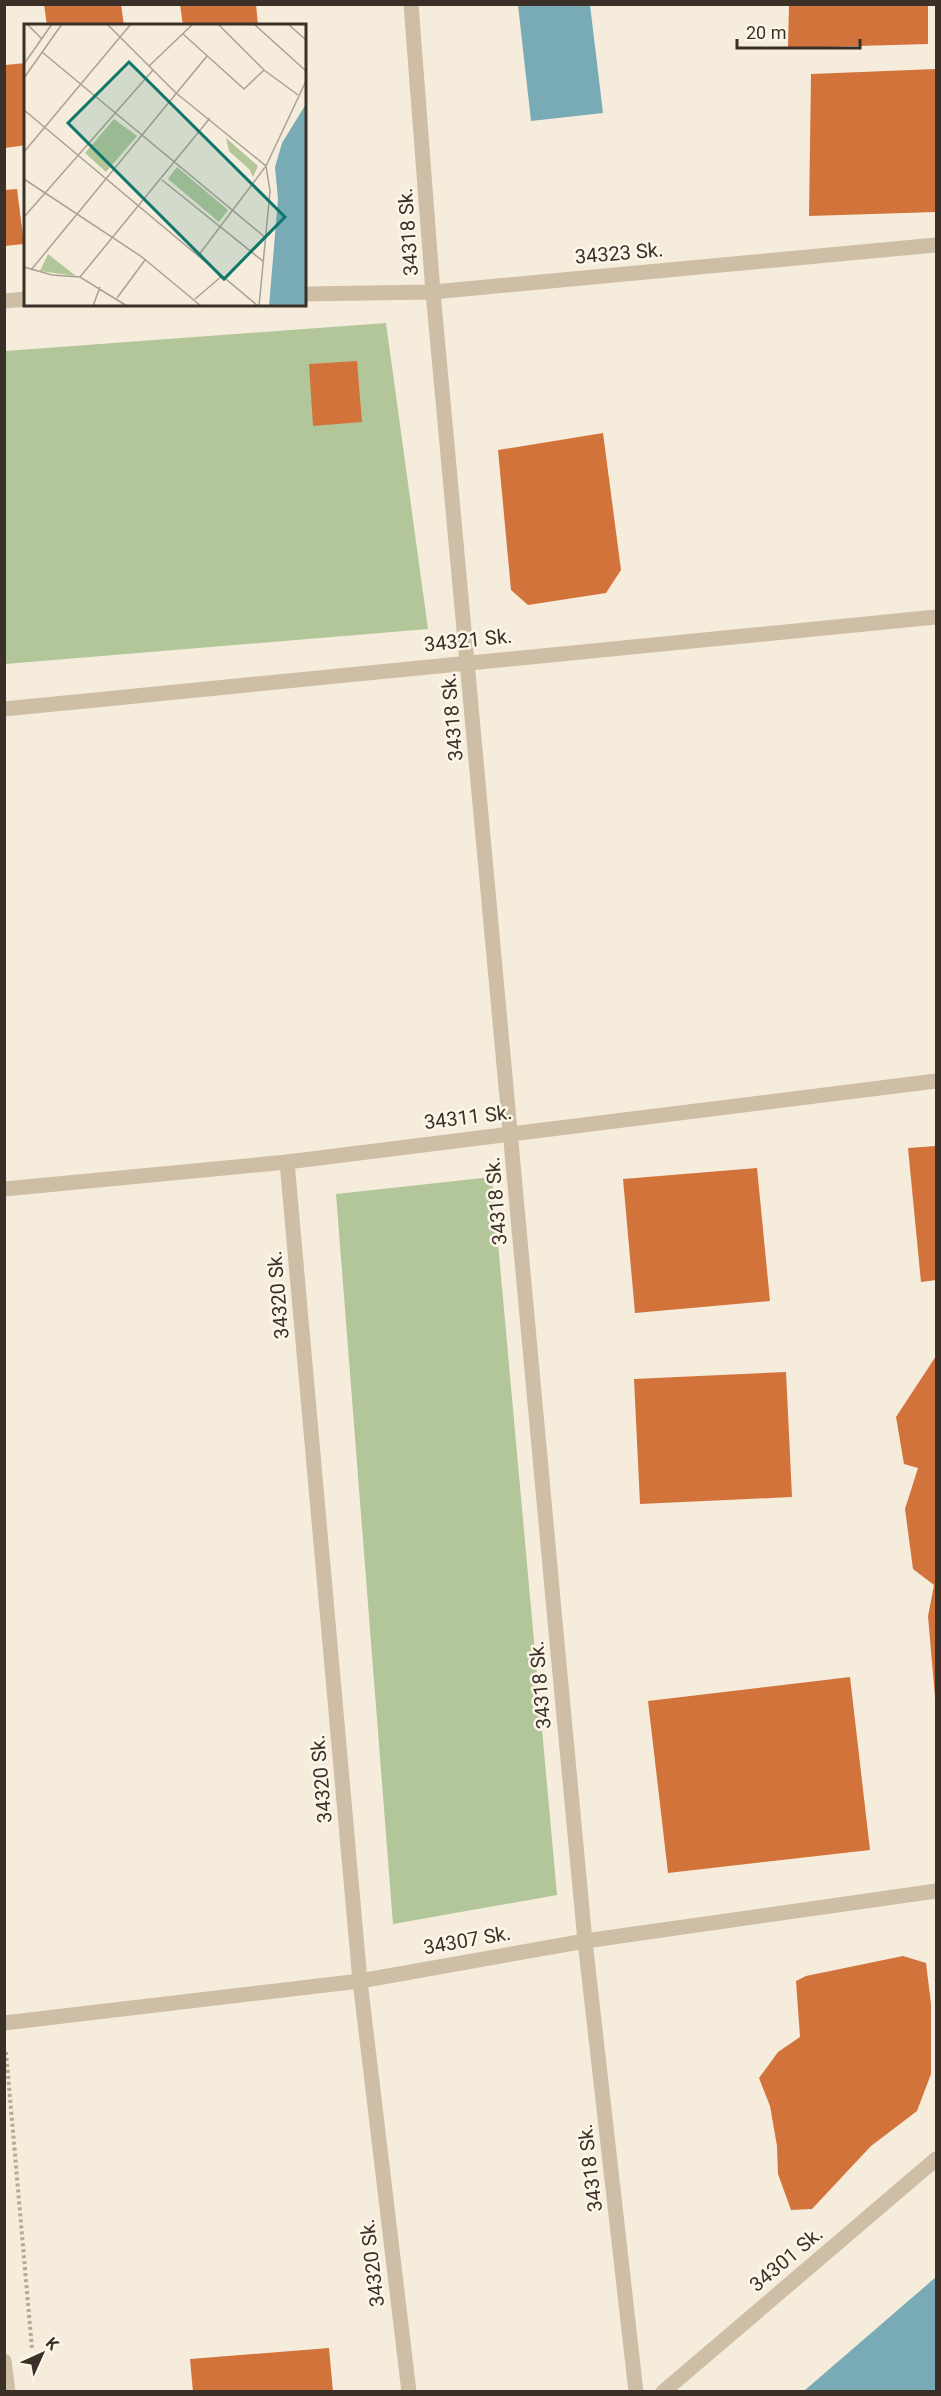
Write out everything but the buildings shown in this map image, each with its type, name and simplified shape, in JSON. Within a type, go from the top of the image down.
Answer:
[{"type":"street","name":"34318 Sk.","points":[[411,4],[433,292],[585,1941],[636,2391]]},
{"type":"street","name":"34323 Sk.","points":[[306,294],[433,292],[936,245]]},
{"type":"street","points":[[4,301],[24,299]]},
{"type":"street","name":"34321 Sk.","points":[[4,709],[936,616]]},
{"type":"street","name":"34311 Sk.","points":[[4,1189],[287,1162],[936,1080]]},
{"type":"street","name":"34320 Sk.","points":[[287,1162],[360,1981],[408,2391]]},
{"type":"street","name":"34307 Sk.","points":[[4,2023],[360,1981],[585,1941],[936,1891]]},
{"type":"street","name":"34301 Sk.","points":[[663,2391],[936,2159]]},
{"type":"street","points":[[4,2361],[8,2391]]},
{"type":"path","points":[[5,2042],[33,2356]]},
{"type":"green space","points":[[386,323],[428,629],[5,664],[5,351]]},
{"type":"green space","points":[[492,1177],[557,1895],[393,1924],[336,1194]]},
{"type":"water","points":[[518,5],[590,5],[603,113],[531,121]]},
{"type":"water","points":[[936,2277],[936,2391],[804,2391]]}]
